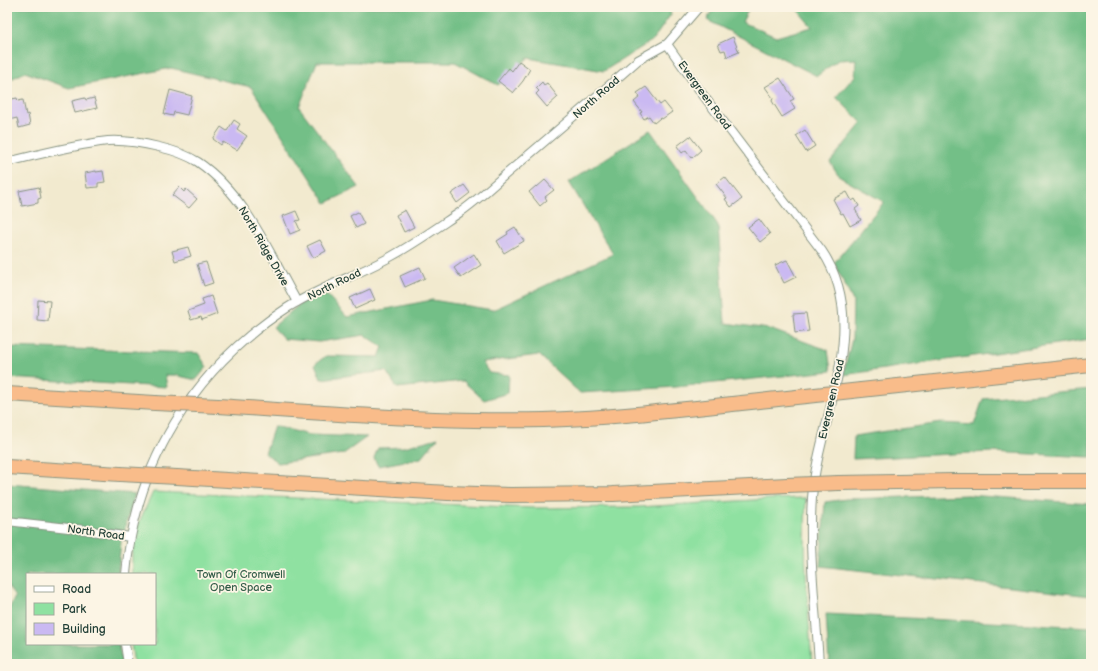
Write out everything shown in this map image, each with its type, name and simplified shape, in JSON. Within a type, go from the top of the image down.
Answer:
[{"type":"highway","points":[[7,394],[432,419],[534,420],[628,414],[1091,365]]},
{"type":"highway","points":[[7,467],[448,493],[518,495],[613,494],[839,483],[1091,481]]},
{"type":"highway","points":[[1059,481],[1091,489]]},
{"type":"street","name":"North Road","points":[[7,521],[86,530],[130,537],[136,511],[151,468],[172,428],[194,394],[218,366],[240,344],[271,319],[297,302],[393,256],[461,211],[638,60],[667,44],[699,7]]},
{"type":"street","name":"Evergreen Road","points":[[667,44],[700,91],[822,252],[833,271],[839,289],[843,321],[841,354],[835,391],[818,460],[812,500],[812,546],[819,664]]},
{"type":"street","name":"North Ridge Drive","points":[[7,162],[84,144],[110,141],[139,142],[171,150],[198,162],[225,185],[246,211],[297,302]]},
{"type":"street","points":[[126,573],[130,537]]},
{"type":"street","points":[[125,645],[128,664]]},
{"type":"green space","points":[[7,7],[669,7],[671,14],[653,40],[604,71],[528,58],[498,85],[455,62],[317,62],[299,107],[359,187],[326,203],[251,87],[171,68],[69,88],[25,72],[7,81]]},
{"type":"green space","points":[[714,7],[747,7],[749,8],[742,22],[776,37],[812,27],[795,7],[1091,7],[1091,339],[843,375],[852,339],[853,301],[834,263],[884,202],[840,177],[830,162],[862,123],[836,97],[855,76],[856,59],[838,60],[817,76],[707,20]]},
{"type":"green space","points":[[650,130],[718,225],[725,323],[769,329],[828,350],[831,371],[676,387],[580,393],[539,355],[482,362],[489,373],[509,375],[508,393],[484,400],[463,381],[397,388],[386,371],[321,379],[315,364],[326,356],[379,357],[383,347],[365,335],[319,342],[284,339],[273,327],[309,296],[328,296],[347,317],[432,300],[493,310],[613,254],[569,182]]},
{"type":"green space","points":[[7,347],[198,353],[207,367],[196,380],[175,375],[165,375],[167,387],[7,378]]},
{"type":"green space","points":[[1091,389],[1091,457],[991,452],[853,459],[854,436],[941,423],[974,425],[983,399]]},
{"type":"green space","points":[[274,426],[310,435],[367,437],[343,454],[278,463],[265,453]]},
{"type":"green space","points":[[438,438],[421,458],[378,466],[374,458],[378,448],[404,447]]},
{"type":"green space","points":[[7,484],[135,494],[121,542],[118,573],[26,573],[26,645],[119,645],[122,664],[7,664],[7,613],[15,597],[7,585]]},
{"type":"green space","name":"Town Of Cromwell Open Space","points":[[153,492],[533,508],[639,507],[806,498],[806,561],[812,664],[134,664],[131,645],[156,645],[156,573],[132,573],[135,531]]},
{"type":"green space","points":[[968,495],[1091,504],[1091,596],[820,566],[825,502],[846,499]]},
{"type":"green space","points":[[826,614],[1091,627],[1091,664],[829,664]]},
{"type":"building","points":[[733,37],[739,52],[727,57],[725,50],[721,51],[718,44]]},
{"type":"building","points":[[519,61],[530,69],[523,81],[513,93],[498,81],[509,68],[512,71]]},
{"type":"building","points":[[780,78],[794,99],[790,101],[795,109],[782,117],[772,101],[773,98],[765,87]]},
{"type":"building","points":[[542,82],[544,85],[547,83],[558,97],[547,107],[536,94],[539,91],[536,88]]},
{"type":"building","points":[[646,87],[660,105],[664,102],[672,112],[654,123],[649,116],[644,119],[640,113],[642,112],[634,102],[640,97],[637,93]]},
{"type":"building","points":[[170,90],[192,96],[187,115],[174,112],[173,116],[164,114]]},
{"type":"building","points":[[17,98],[18,101],[23,100],[30,125],[19,128],[17,118],[9,120],[9,118],[7,118],[7,100]]},
{"type":"building","points":[[85,98],[86,100],[94,98],[97,108],[75,113],[72,101]]},
{"type":"building","points":[[234,120],[240,124],[237,129],[247,136],[237,150],[223,142],[221,145],[213,139],[221,127],[227,131]]},
{"type":"building","points":[[805,130],[815,146],[806,152],[796,136]]},
{"type":"building","points":[[690,136],[701,150],[692,158],[686,150],[682,153],[677,146]]},
{"type":"building","points":[[103,171],[105,182],[98,183],[98,187],[87,188],[85,173]]},
{"type":"building","points":[[725,177],[742,199],[731,207],[725,199],[727,198],[716,184]]},
{"type":"building","points":[[545,180],[554,190],[545,197],[547,200],[540,206],[529,192]]},
{"type":"building","points":[[464,185],[470,193],[457,203],[451,194]]},
{"type":"building","points":[[39,187],[41,198],[38,199],[38,203],[22,206],[19,191]]},
{"type":"building","points":[[179,187],[184,192],[186,189],[197,199],[189,208],[172,195]]},
{"type":"building","points":[[847,192],[852,201],[855,199],[859,206],[855,209],[861,220],[850,226],[843,213],[841,214],[833,199]]},
{"type":"building","points":[[405,210],[414,227],[404,232],[396,215]]},
{"type":"building","points":[[296,211],[300,220],[296,221],[300,230],[290,234],[283,216]]},
{"type":"building","points":[[358,212],[364,224],[356,228],[350,216]]},
{"type":"building","points":[[759,219],[770,234],[760,242],[748,227]]},
{"type":"building","points":[[515,227],[524,241],[504,253],[497,241],[508,234],[507,232]]},
{"type":"building","points":[[320,240],[326,251],[313,258],[307,246]]},
{"type":"building","points":[[188,247],[191,256],[175,261],[172,251]]},
{"type":"building","points":[[474,254],[481,265],[461,278],[454,268]]},
{"type":"building","points":[[787,260],[796,277],[784,283],[775,265]]},
{"type":"building","points":[[206,262],[213,283],[204,286],[197,264]]},
{"type":"building","points":[[420,267],[425,278],[405,287],[400,276]]},
{"type":"building","points":[[370,289],[375,300],[355,309],[350,298]]},
{"type":"building","points":[[211,296],[217,314],[202,320],[201,317],[191,320],[188,311],[204,305],[202,299]]},
{"type":"building","points":[[38,300],[50,301],[48,321],[37,320]]},
{"type":"building","points":[[806,313],[809,331],[795,333],[793,314]]}]
